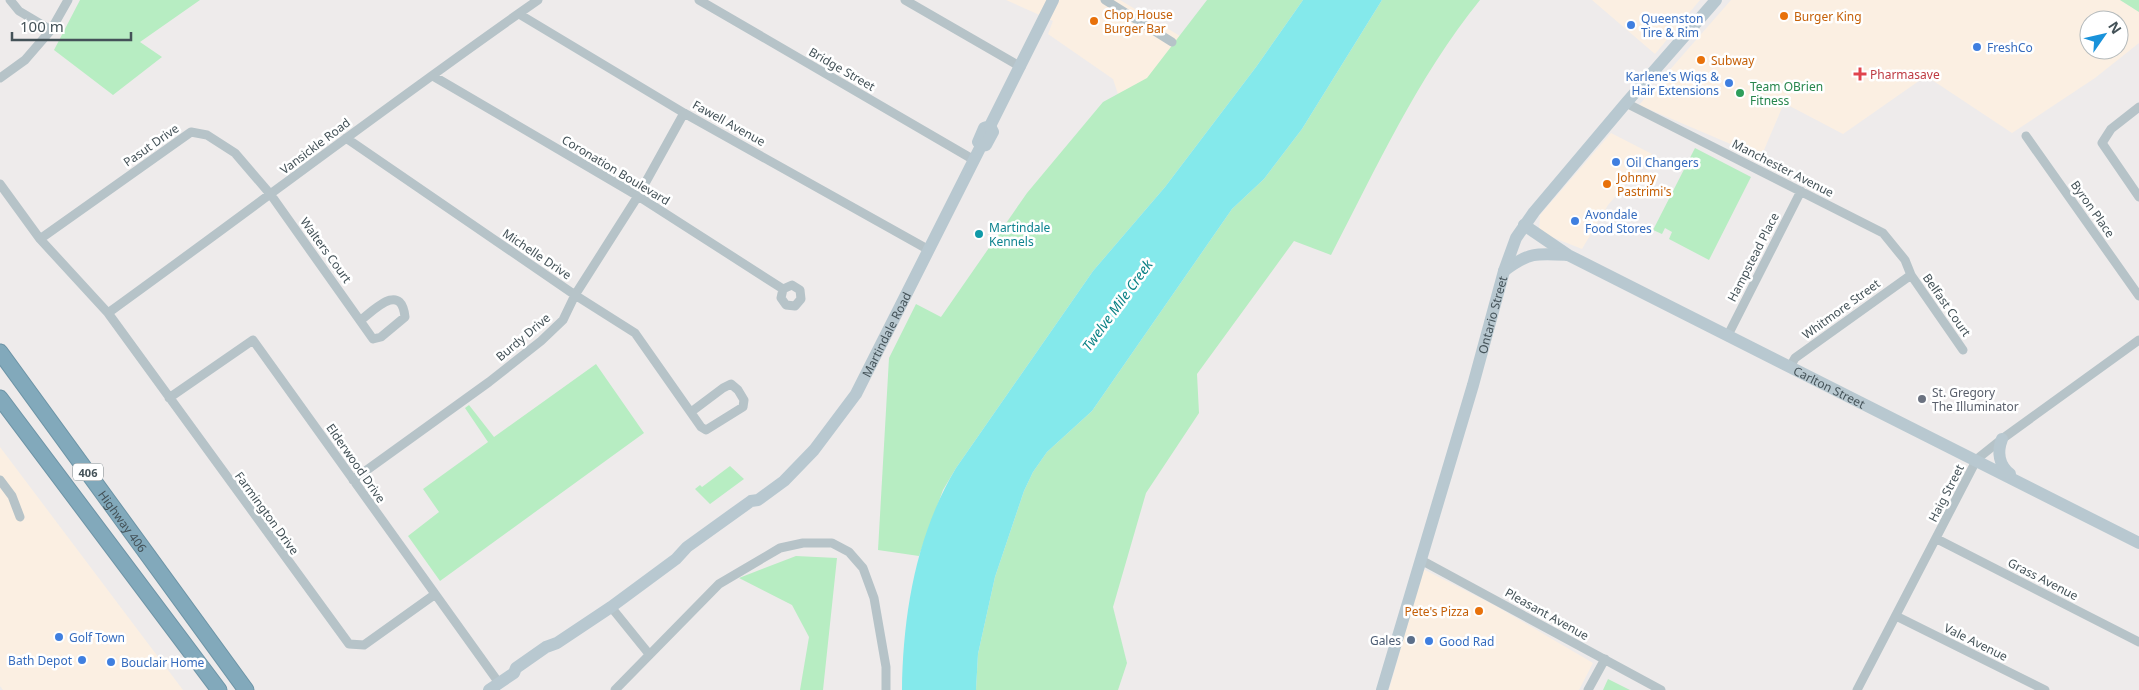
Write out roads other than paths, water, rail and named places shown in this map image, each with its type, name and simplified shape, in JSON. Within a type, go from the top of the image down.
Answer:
[{"type":"highway","name":"Highway 406","points":[[0,352],[246,690]]},
{"type":"highway","name":"Highway 406","points":[[0,398],[219,690]]},
{"type":"main road","name":"Martindale Road","points":[[494,687],[538,652],[557,643],[611,607],[676,559],[687,547],[784,481],[814,450],[850,402],[981,146],[978,142],[984,128],[990,126],[1053,0]]},
{"type":"main road","name":"Ontario Street","points":[[1382,690],[1473,385],[1504,271],[1516,238],[1626,102],[1716,0]]},
{"type":"main road","name":"Carlton Street","points":[[1524,226],[1568,255],[2139,542]]},
{"type":"main road","points":[[1504,271],[1520,259],[1538,253],[1568,255]]},
{"type":"main road","points":[[2002,439],[1999,447],[2004,469],[2018,481]]},
{"type":"street","points":[[10,0],[19,11],[51,30]]},
{"type":"street","points":[[0,78],[25,60],[51,30],[68,0]]},
{"type":"street","name":"Vansickle Road","points":[[108,313],[538,0]]},
{"type":"street","name":"Bridge Street","points":[[699,0],[974,160]]},
{"type":"street","points":[[905,0],[1021,67]]},
{"type":"street","points":[[1105,0],[1172,42]]},
{"type":"street","name":"Fawell Avenue","points":[[519,14],[684,113],[929,250]]},
{"type":"street","name":"Coronation Boulevard","points":[[433,76],[638,196],[783,289]]},
{"type":"street","name":"Manchester Avenue","points":[[1626,102],[1883,233],[1905,260],[1910,275]]},
{"type":"street","points":[[2139,106],[2111,128],[2102,143],[2139,197]]},
{"type":"street","name":"Burdy Drive","points":[[353,480],[489,382],[541,341],[563,320],[575,295],[638,196],[684,113]]},
{"type":"street","name":"Pasut Drive","points":[[40,239],[191,132],[207,135],[234,153],[271,195]]},
{"type":"street","name":"Byron Place","points":[[2026,136],[2139,296]]},
{"type":"street","name":"Michelle Drive","points":[[346,138],[575,295],[635,333],[701,427],[706,430],[743,407],[744,400],[738,390],[731,384],[722,388],[691,412]]},
{"type":"street","name":"Farmington Drive","points":[[0,184],[40,239],[108,313],[349,644],[364,645],[434,595]]},
{"type":"street","name":"Hampstead Place","points":[[1728,335],[1801,191]]},
{"type":"street","name":"Walters Court","points":[[271,195],[373,339],[380,337],[405,317],[404,310],[399,302],[394,299],[387,300],[361,320]]},
{"type":"street","name":"Belfast Court","points":[[1910,275],[1963,350]]},
{"type":"street","name":"Whitmore Street","points":[[1790,367],[1795,358],[1910,275]]},
{"type":"street","name":"Elderwood Drive","points":[[169,398],[253,340],[434,595],[494,687]]},
{"type":"street","name":"Haig Street","points":[[1857,690],[1977,460],[2002,439],[2139,340]]},
{"type":"street","points":[[0,480],[12,496],[20,517]]},
{"type":"street","name":"Grass Avenue","points":[[1937,539],[2139,642]]},
{"type":"street","points":[[615,690],[719,584],[780,548],[803,543],[832,543],[848,552],[863,568],[874,598],[886,667],[886,690]]},
{"type":"street","name":"Pleasant Avenue","points":[[1422,560],[1661,690]]},
{"type":"street","points":[[611,607],[649,654]]},
{"type":"street","name":"Vale Avenue","points":[[1896,616],[2045,690]]},
{"type":"street","points":[[1588,690],[1605,659]]},
{"type":"water","name":"Twelve Mile Creek","points":[[1303,0],[1382,0],[1302,129],[1264,179],[1232,209],[1092,411],[1047,452],[1033,472],[1024,491],[995,577],[978,654],[976,690],[902,690],[905,633],[914,576],[931,520],[956,468],[1093,271],[1165,187],[1256,67]]},
{"type":"place","name":"Burger King","points":[[1784,16]]},
{"type":"place","name":"Chop House Burger Bar","points":[[1094,21]]},
{"type":"place","name":"Queenston Tire & Rim","points":[[1631,25]]},
{"type":"place","name":"FreshCo","points":[[1977,47]]},
{"type":"place","name":"Subway","points":[[1701,60]]},
{"type":"place","name":"Pharmasave","points":[[1860,74]]},
{"type":"place","name":"Karlene's Wigs & Hair Extensions","points":[[1729,83]]},
{"type":"place","name":"Team OBrien Fitness","points":[[1740,93]]},
{"type":"place","name":"Oil Changers","points":[[1616,162]]},
{"type":"place","name":"Johnny Pastrimi's","points":[[1607,184]]},
{"type":"place","name":"Avondale Food Stores","points":[[1575,221]]},
{"type":"place","name":"Martindale Kennels","points":[[979,234]]},
{"type":"place","name":"St. Gregory The Illuminator","points":[[1922,399]]},
{"type":"place","name":"Pete's Pizza","points":[[1479,611]]},
{"type":"place","name":"Golf Town","points":[[59,637]]},
{"type":"place","name":"Gales","points":[[1411,640]]},
{"type":"place","name":"Good Rad","points":[[1429,641]]},
{"type":"place","name":"Bath Depot","points":[[82,660]]},
{"type":"place","name":"Bouclair Home","points":[[111,662]]}]
